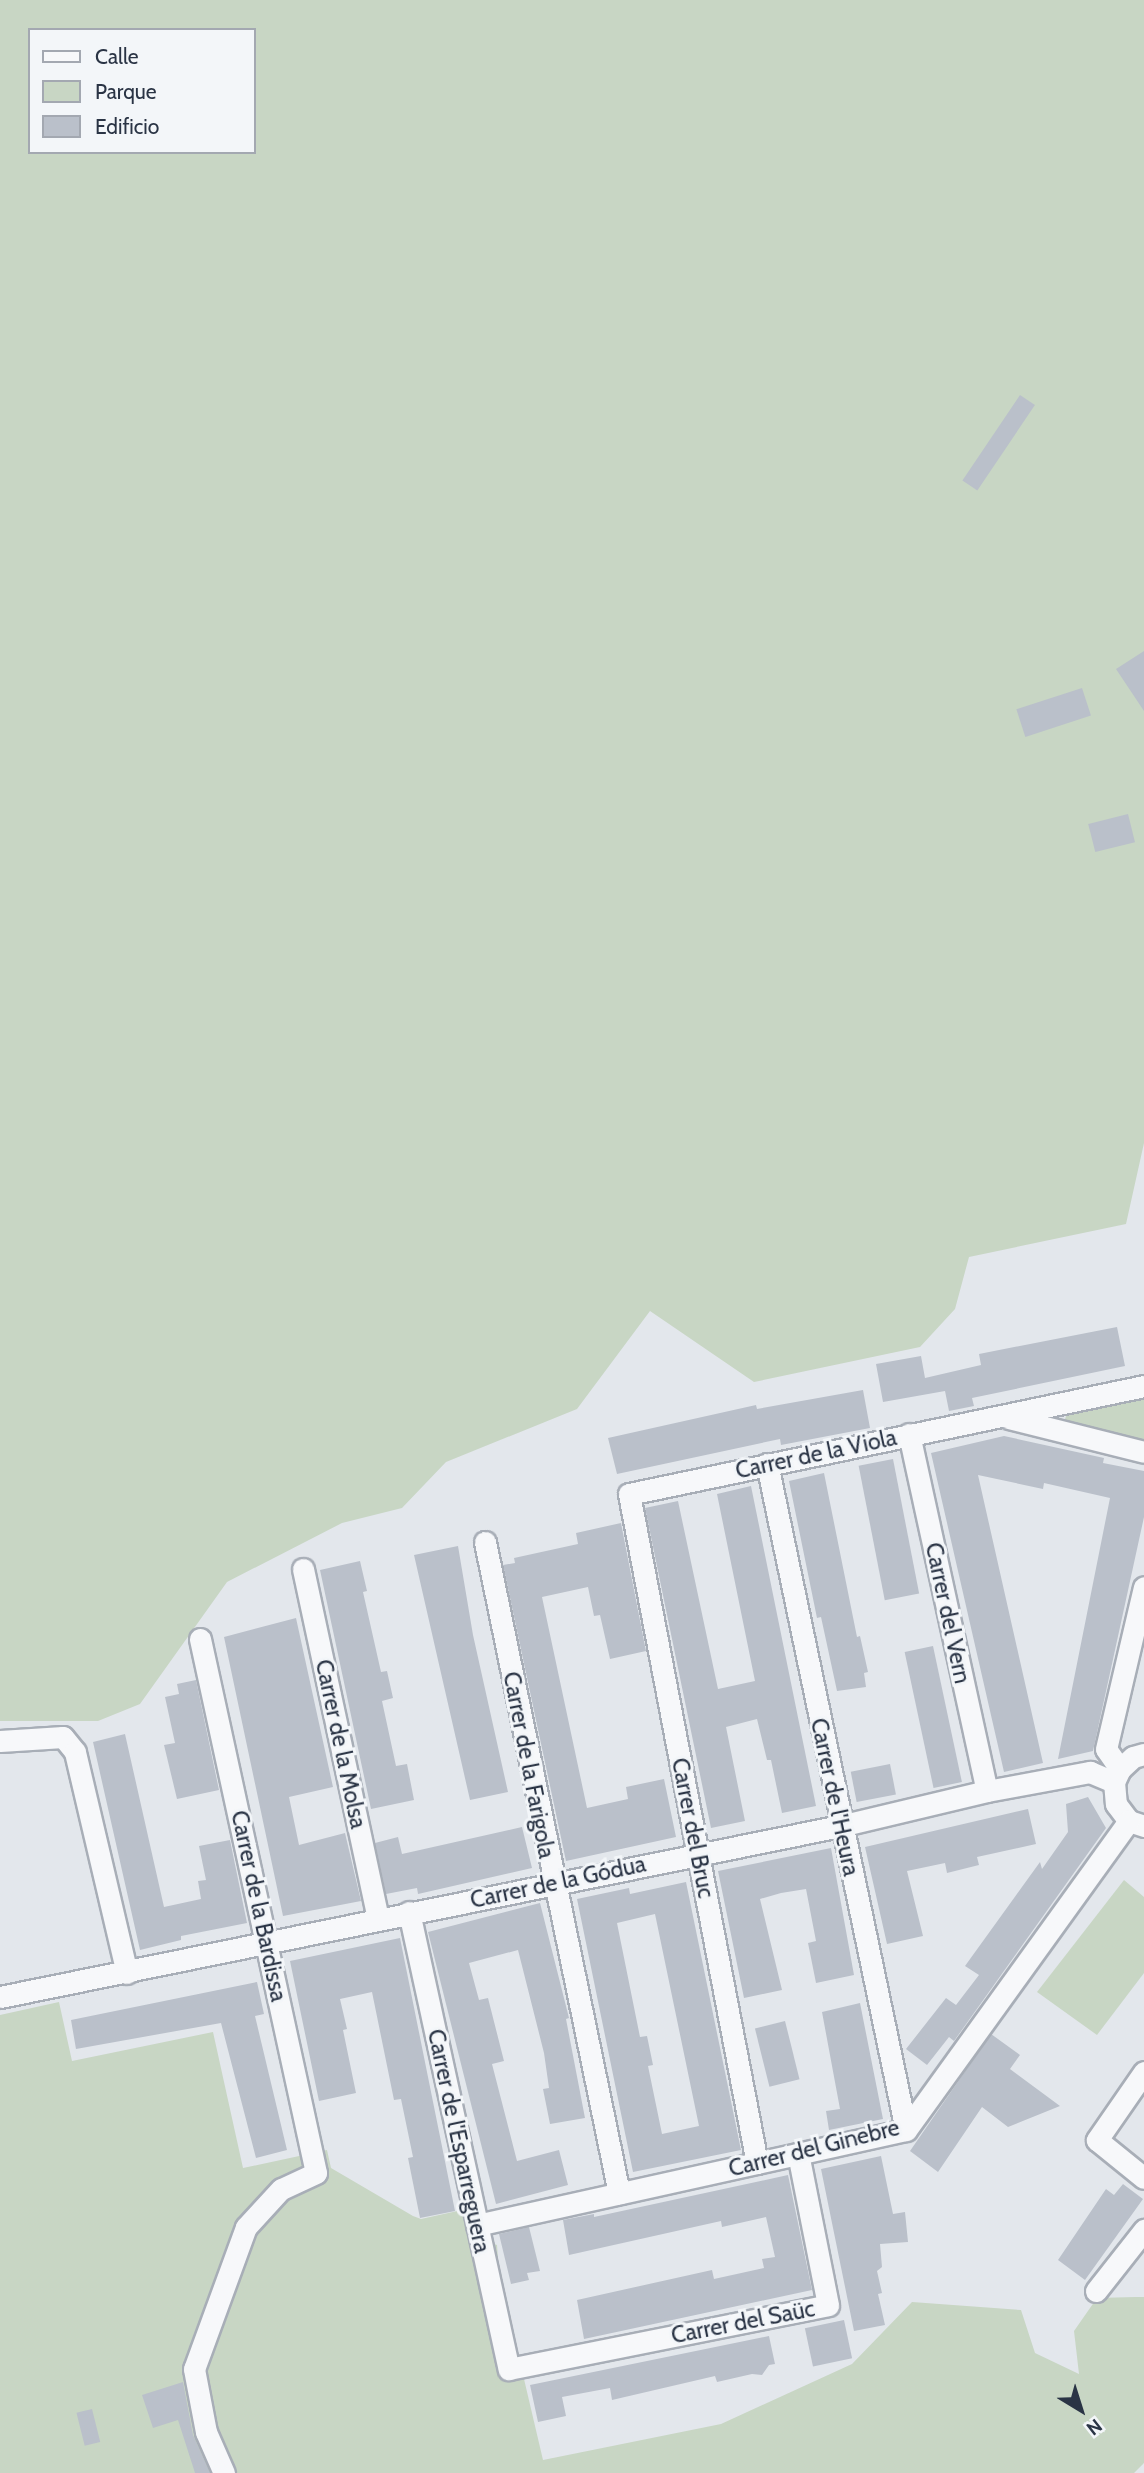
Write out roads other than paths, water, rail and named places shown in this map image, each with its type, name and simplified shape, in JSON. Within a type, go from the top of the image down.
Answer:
[{"type":"street","name":"Carrer de la Viola","points":[[629,1494],[1144,1386]]},
{"type":"street","name":"Carrer de la Viola","points":[[1003,1416],[1144,1452]]},
{"type":"street","name":"Carrer del Vern","points":[[909,1434],[987,1791]]},
{"type":"street","name":"Carrer de l'Heura","points":[[767,1464],[840,1826],[906,2130]]},
{"type":"street","name":"Carrer del Bruc","points":[[629,1494],[757,2163]]},
{"type":"street","name":"Carrer de la Farigola","points":[[485,1542],[553,1883],[619,2193]]},
{"type":"street","name":"Carrer de la Molsa","points":[[303,1569],[379,1919]]},
{"type":"street","points":[[1137,1824],[1116,1804],[1117,1775],[1106,1749],[1144,1587]]},
{"type":"street","name":"Carrer de la Bardissa","points":[[200,1640],[316,2173],[281,2189],[246,2227],[194,2369],[206,2432],[224,2473]]},
{"type":"street","points":[[0,1741],[63,1737],[75,1752],[127,1973]]},
{"type":"street","points":[[1117,1775],[1133,1757],[1144,1755]]},
{"type":"street","name":"Carrer de la Gódua","points":[[0,1997],[840,1826],[987,1791],[1090,1772],[1117,1775]]},
{"type":"street","name":"Carrer del Ginebre","points":[[477,2225],[906,2130],[1137,1824]]},
{"type":"street","name":"Carrer de l'Esparreguera","points":[[409,1912],[509,2369]]},
{"type":"street","points":[[1144,2072],[1097,2140],[1144,2178]]},
{"type":"street","name":"Carrer del Saüc","points":[[509,2369],[828,2305],[798,2154]]},
{"type":"street","points":[[1096,2291],[1144,2230]]}]
